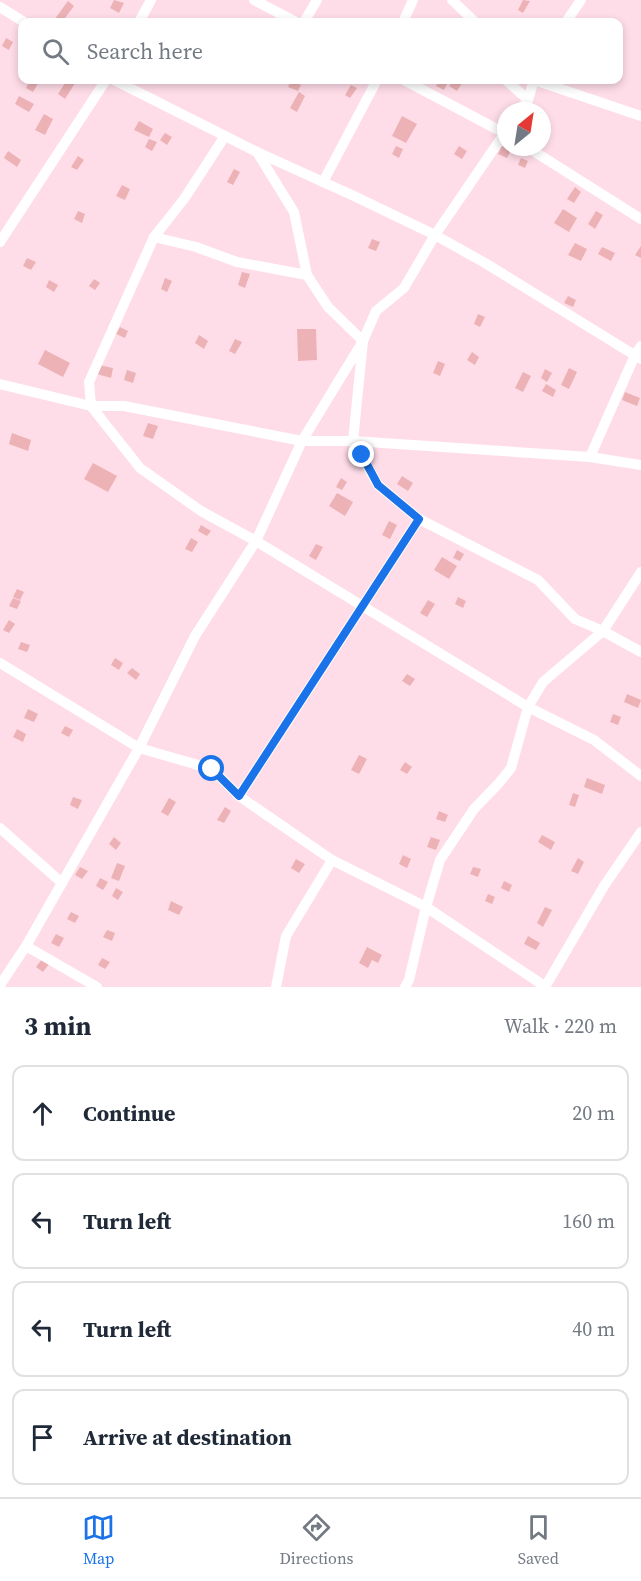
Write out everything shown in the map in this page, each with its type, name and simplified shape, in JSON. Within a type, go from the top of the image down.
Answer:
[{"type":"street","points":[[141,18],[151,0]]},
{"type":"street","points":[[254,0],[288,18]]},
{"type":"street","points":[[306,18],[317,0]]},
{"type":"street","points":[[405,18],[413,0]]},
{"type":"street","points":[[452,0],[471,18]]},
{"type":"street","points":[[569,18],[581,0]]},
{"type":"street","points":[[0,7],[18,18]]},
{"type":"street","points":[[0,242],[103,84]]},
{"type":"street","points":[[122,84],[257,152],[435,235],[639,354],[590,457]]},
{"type":"street","points":[[324,182],[375,84]]},
{"type":"street","points":[[412,84],[497,128]]},
{"type":"street","points":[[510,84],[528,100],[533,84]]},
{"type":"street","points":[[546,84],[641,116]]},
{"type":"street","points":[[225,136],[184,199],[153,237],[89,381],[91,406],[140,468],[201,511],[256,541],[528,707],[594,740],[641,776]]},
{"type":"street","points":[[0,985],[26,946],[139,748],[195,636],[256,541],[302,441],[363,341],[376,311],[404,288],[435,235],[497,146]]},
{"type":"street","points":[[257,152],[294,212],[307,275],[328,307],[363,341]]},
{"type":"street","points":[[541,156],[641,219]]},
{"type":"street","points":[[153,237],[196,247],[237,262],[307,275]]},
{"type":"street","points":[[363,341],[353,441],[378,485],[419,519],[538,580],[574,619],[603,631],[641,652]]},
{"type":"street","points":[[0,384],[91,406],[123,406],[302,441],[353,441],[590,457],[641,465]]},
{"type":"street","points":[[239,796],[419,519]]},
{"type":"street","points":[[405,987],[409,980],[440,860],[474,809],[511,768],[528,707],[543,682],[603,631],[641,572]]},
{"type":"street","points":[[0,663],[139,748],[212,769],[239,796],[332,861],[426,907],[545,987],[604,886],[641,832]]},
{"type":"street","points":[[0,828],[62,883]]},
{"type":"street","points":[[276,987],[286,936],[332,861]]},
{"type":"street","points":[[26,946],[97,987]]},
{"type":"building","points":[[114,0],[124,3],[119,13],[110,8]]},
{"type":"building","points":[[523,0],[530,1],[523,13],[518,10]]},
{"type":"building","points":[[68,1],[74,6],[65,18],[55,18]]},
{"type":"building","points":[[6,38],[13,42],[9,50],[2,46]]},
{"type":"building","points":[[28,84],[38,84],[33,92],[26,88]]},
{"type":"building","points":[[64,84],[74,84],[65,99],[58,94]]},
{"type":"building","points":[[290,84],[301,85],[298,91],[288,87]]},
{"type":"building","points":[[437,84],[447,84],[444,90],[436,86]]},
{"type":"building","points":[[451,84],[461,84],[457,91],[449,86]]},
{"type":"building","points":[[351,85],[357,88],[350,98],[345,95]]},
{"type":"building","points":[[299,92],[305,96],[297,112],[290,108]]},
{"type":"building","points":[[19,96],[34,104],[29,112],[15,104]]},
{"type":"building","points":[[44,114],[53,119],[45,135],[35,130]]},
{"type":"building","points":[[402,116],[417,124],[406,143],[392,136]]},
{"type":"building","points":[[139,121],[153,129],[149,137],[134,130]]},
{"type":"building","points":[[165,133],[172,137],[167,145],[160,140]]},
{"type":"building","points":[[149,139],[157,142],[152,151],[145,147]]},
{"type":"building","points":[[396,146],[403,149],[399,158],[392,154]]},
{"type":"building","points":[[459,146],[467,151],[462,159],[454,154]]},
{"type":"building","points":[[8,151],[21,160],[17,167],[4,158]]},
{"type":"building","points":[[78,156],[84,160],[77,170],[71,167]]},
{"type":"building","points":[[521,158],[528,161],[525,168],[518,165]]},
{"type":"building","points":[[234,169],[240,172],[233,185],[227,182]]},
{"type":"building","points":[[122,185],[130,189],[125,200],[116,196]]},
{"type":"building","points":[[575,187],[581,192],[574,203],[567,199]]},
{"type":"building","points":[[563,209],[577,218],[569,232],[554,223]]},
{"type":"building","points":[[78,211],[85,214],[82,223],[74,219]]},
{"type":"building","points":[[596,211],[603,215],[595,229],[588,224]]},
{"type":"building","points":[[372,239],[380,242],[376,251],[368,248]]},
{"type":"building","points":[[575,243],[587,249],[581,261],[568,255]]},
{"type":"building","points":[[641,246],[641,258],[635,255]]},
{"type":"building","points":[[602,247],[615,253],[611,261],[598,254]]},
{"type":"building","points":[[27,258],[36,262],[31,270],[23,266]]},
{"type":"building","points":[[242,272],[250,274],[245,288],[238,285]]},
{"type":"building","points":[[165,278],[172,281],[167,292],[161,289]]},
{"type":"building","points":[[94,279],[100,283],[95,290],[89,286]]},
{"type":"building","points":[[49,280],[58,285],[54,292],[46,287]]},
{"type":"building","points":[[568,296],[576,300],[573,307],[564,303]]},
{"type":"building","points":[[478,314],[485,317],[480,327],[474,324]]},
{"type":"building","points":[[120,327],[128,331],[125,338],[116,334]]},
{"type":"building","points":[[297,329],[316,329],[317,360],[298,361]]},
{"type":"building","points":[[199,335],[208,341],[204,349],[195,343]]},
{"type":"building","points":[[235,339],[242,342],[235,354],[229,351]]},
{"type":"building","points":[[45,350],[70,363],[63,377],[38,364]]},
{"type":"building","points":[[472,352],[479,357],[475,365],[467,360]]},
{"type":"building","points":[[438,361],[445,364],[440,376],[433,373]]},
{"type":"building","points":[[99,365],[113,368],[111,378],[97,374]]},
{"type":"building","points":[[569,368],[577,372],[569,389],[561,385]]},
{"type":"building","points":[[545,369],[552,373],[547,382],[541,378]]},
{"type":"building","points":[[127,370],[136,373],[133,383],[124,380]]},
{"type":"building","points":[[523,372],[531,376],[523,392],[515,388]]},
{"type":"building","points":[[546,384],[556,390],[553,397],[542,391]]},
{"type":"building","points":[[625,392],[640,398],[637,406],[622,400]]},
{"type":"building","points":[[148,423],[158,426],[153,439],[143,436]]},
{"type":"building","points":[[12,433],[31,440],[28,451],[9,444]]},
{"type":"building","points":[[93,463],[117,476],[108,492],[84,479]]},
{"type":"building","points":[[402,476],[413,483],[408,491],[397,484]]},
{"type":"building","points":[[341,478],[347,482],[342,490],[336,487]]},
{"type":"building","points":[[337,493],[353,502],[345,516],[329,506]]},
{"type":"building","points":[[389,521],[397,525],[390,539],[382,535]]},
{"type":"building","points":[[201,525],[211,531],[207,536],[198,531]]},
{"type":"building","points":[[191,538],[198,542],[192,552],[185,549]]},
{"type":"building","points":[[316,544],[323,547],[316,560],[309,556]]},
{"type":"building","points":[[457,550],[464,554],[460,561],[453,558]]},
{"type":"building","points":[[442,557],[457,566],[449,579],[434,570]]},
{"type":"building","points":[[17,589],[24,592],[20,600],[13,597]]},
{"type":"building","points":[[458,597],[466,601],[463,608],[455,604]]},
{"type":"building","points":[[13,598],[21,601],[17,609],[9,606]]},
{"type":"building","points":[[428,600],[435,604],[427,617],[420,613]]},
{"type":"building","points":[[9,620],[15,624],[9,633],[3,630]]},
{"type":"building","points":[[21,642],[30,645],[27,652],[18,649]]},
{"type":"building","points":[[115,658],[123,663],[119,670],[111,665]]},
{"type":"building","points":[[132,668],[140,674],[136,680],[127,673]]},
{"type":"building","points":[[407,674],[415,679],[410,686],[402,681]]},
{"type":"building","points":[[627,694],[641,700],[638,708],[624,702]]},
{"type":"building","points":[[28,709],[38,714],[34,722],[24,718]]},
{"type":"building","points":[[613,714],[621,717],[618,725],[610,722]]},
{"type":"building","points":[[65,726],[73,730],[69,737],[61,733]]},
{"type":"building","points":[[17,729],[26,734],[23,742],[13,737]]},
{"type":"building","points":[[359,755],[367,759],[359,774],[351,770]]},
{"type":"building","points":[[405,762],[412,767],[407,774],[400,770]]},
{"type":"building","points":[[587,778],[605,785],[602,794],[584,787]]},
{"type":"building","points":[[573,793],[579,795],[575,807],[569,805]]},
{"type":"building","points":[[73,797],[82,800],[78,809],[70,805]]},
{"type":"building","points":[[169,798],[176,802],[168,816],[161,812]]},
{"type":"building","points":[[225,807],[231,811],[224,823],[217,820]]},
{"type":"building","points":[[439,811],[448,815],[445,822],[436,819]]},
{"type":"building","points":[[542,835],[555,842],[551,850],[538,842]]},
{"type":"building","points":[[114,837],[121,843],[116,850],[109,844]]},
{"type":"building","points":[[431,837],[440,840],[436,850],[427,847]]},
{"type":"building","points":[[403,855],[411,859],[407,868],[399,864]]},
{"type":"building","points":[[578,858],[584,862],[578,874],[571,871]]},
{"type":"building","points":[[296,859],[305,864],[299,873],[291,868]]},
{"type":"building","points":[[117,863],[125,866],[119,881],[111,878]]},
{"type":"building","points":[[80,867],[88,871],[82,879],[75,875]]},
{"type":"building","points":[[473,867],[481,869],[478,877],[470,874]]},
{"type":"building","points":[[100,878],[108,882],[103,890],[96,886]]},
{"type":"building","points":[[504,881],[512,885],[509,892],[501,888]]},
{"type":"building","points":[[116,888],[123,892],[118,900],[112,896]]},
{"type":"building","points":[[488,894],[495,897],[492,904],[485,901]]},
{"type":"building","points":[[171,901],[183,907],[179,915],[168,910]]},
{"type":"building","points":[[545,907],[552,910],[543,927],[537,923]]},
{"type":"building","points":[[71,912],[79,916],[75,923],[67,919]]},
{"type":"building","points":[[107,930],[115,933],[112,941],[103,937]]},
{"type":"building","points":[[56,934],[64,938],[59,947],[51,943]]},
{"type":"building","points":[[528,936],[540,943],[536,950],[524,944]]},
{"type":"building","points":[[367,947],[382,955],[378,963],[372,960],[368,968],[359,963]]},
{"type":"building","points":[[102,958],[110,962],[105,969],[98,965]]},
{"type":"building","points":[[42,959],[49,964],[43,972],[36,967]]},
{"type":"route","points":[[212,769],[239,796],[419,519],[378,485],[362,455]]}]
